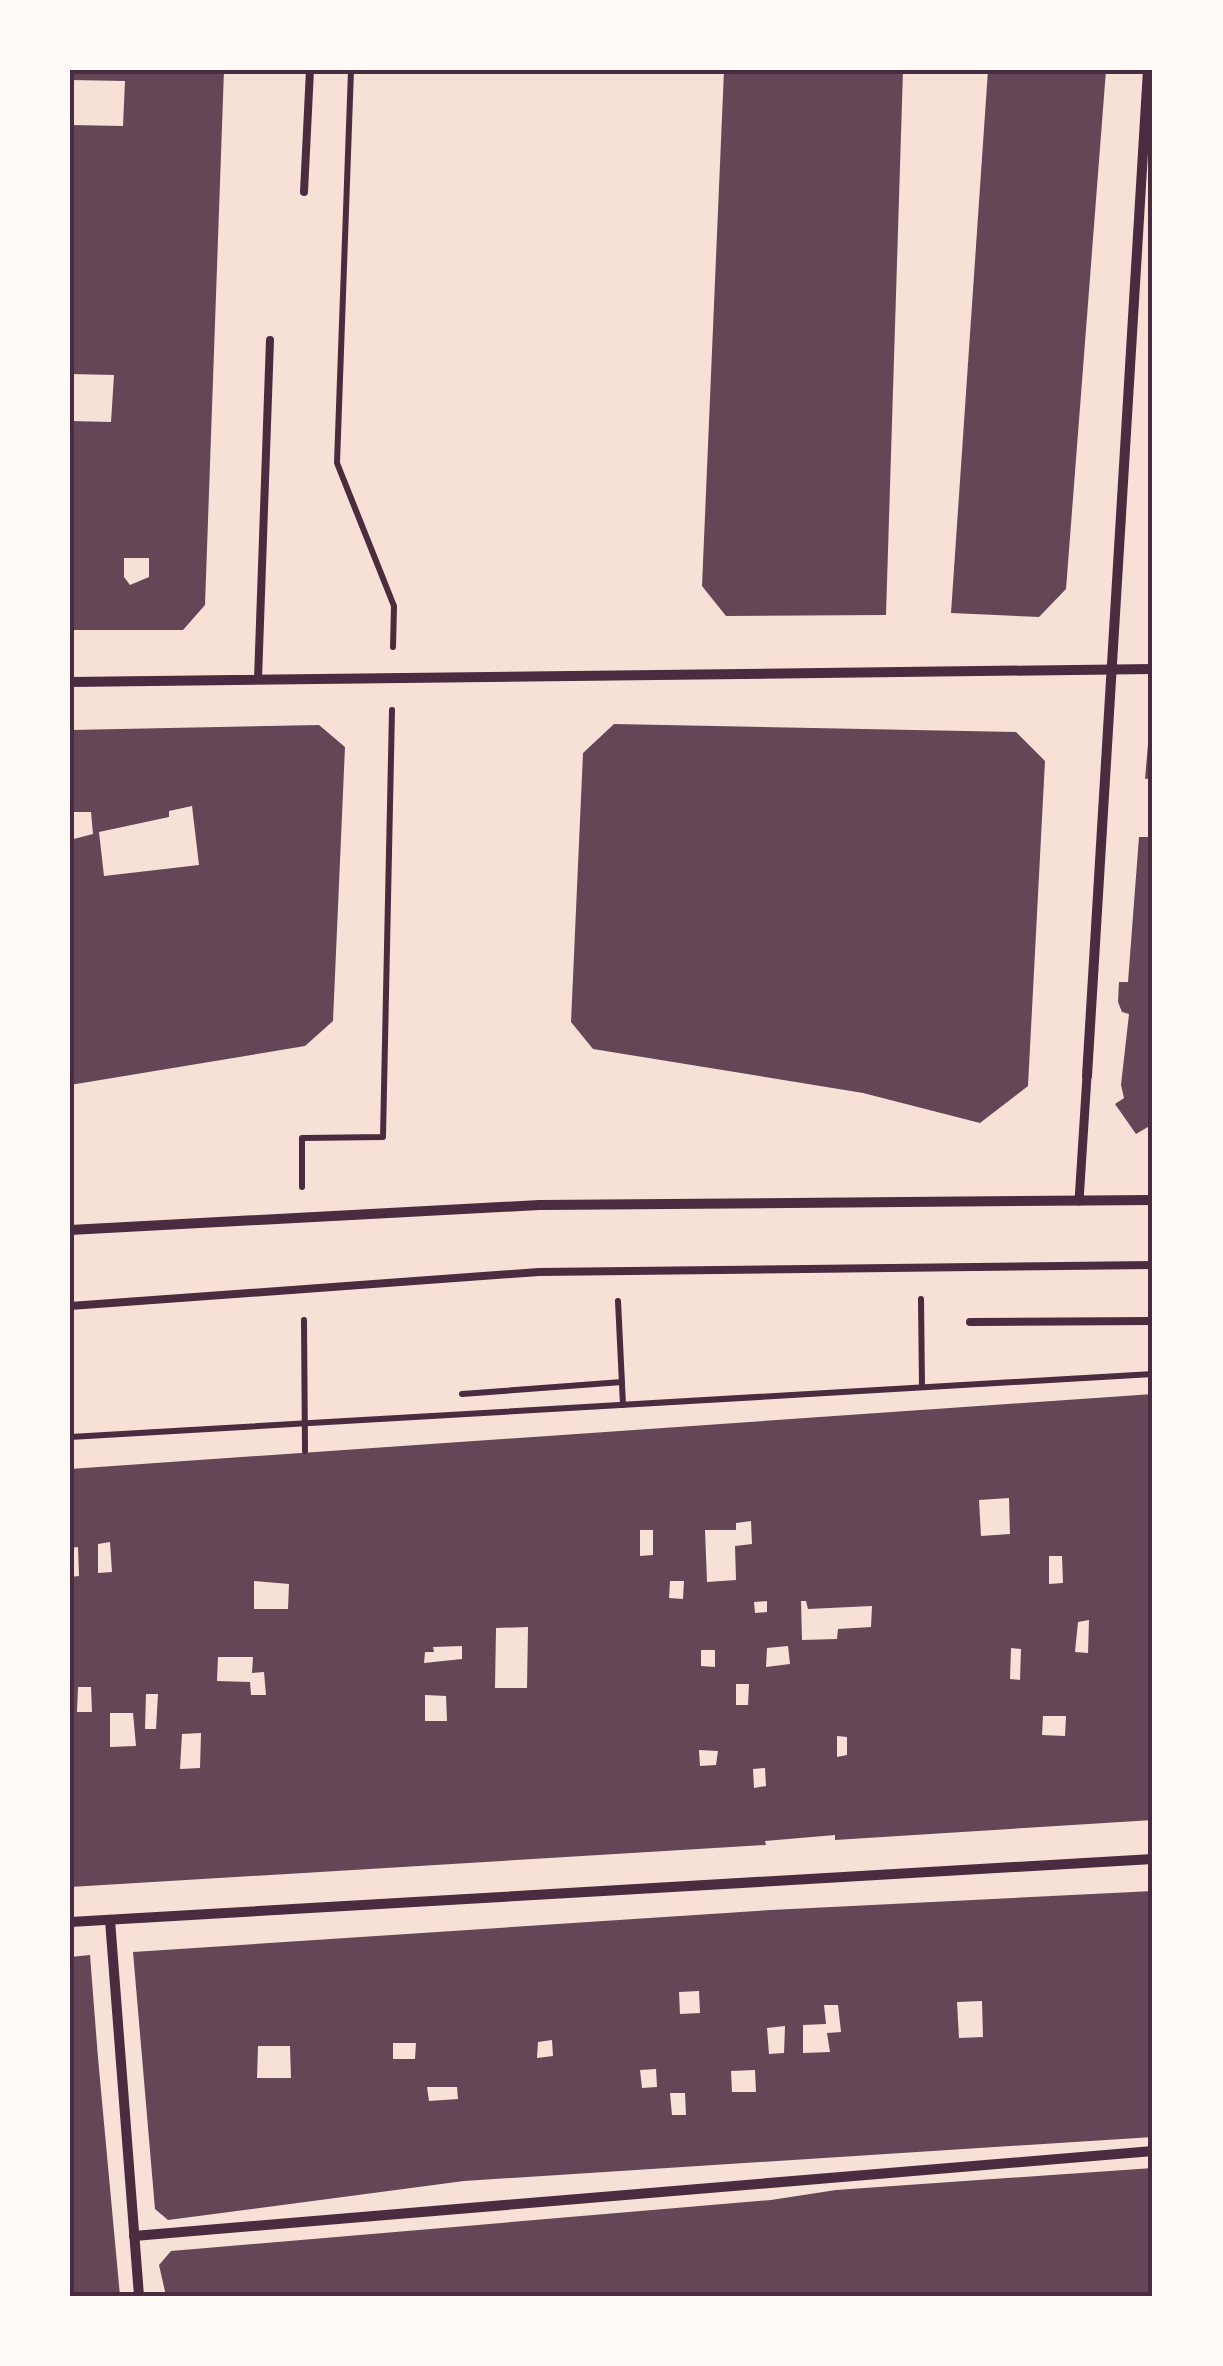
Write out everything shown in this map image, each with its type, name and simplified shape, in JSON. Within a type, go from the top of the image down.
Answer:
[{"type":"street","points":[[1078,1200],[1148,70]]},
{"type":"street","points":[[70,682],[1153,669]]},
{"type":"street","points":[[70,1230],[539,1205],[1153,1200]]},
{"type":"street","points":[[70,1922],[1153,1859]]},
{"type":"street","points":[[110,1920],[139,2296]]},
{"type":"street","points":[[134,2236],[1153,2150]]},
{"type":"lane","points":[[304,192],[310,70]]},
{"type":"lane","points":[[258,679],[270,340]]},
{"type":"lane","points":[[70,1306],[616,1271],[1153,1265]]},
{"type":"lane","points":[[970,1322],[1153,1321]]},
{"type":"path","points":[[920,1268],[922,1387]]},
{"type":"path","points":[[616,1271],[623,1405]]},
{"type":"path","points":[[304,1288],[306,1451]]},
{"type":"path","points":[[70,1437],[1153,1374]]},
{"type":"path","points":[[462,1394],[622,1382]]},
{"type":"building","points":[[70,70],[224,70],[205,605],[183,630],[70,630],[70,421],[111,422],[114,375],[70,374],[70,125],[123,126],[125,81],[70,80]],"holes":[[[124,558],[149,558],[149,577],[130,585],[124,577]]]},
{"type":"building","points":[[724,70],[903,70],[886,615],[726,616],[702,586]]},
{"type":"building","points":[[988,70],[1106,70],[1066,589],[1039,617],[951,613]]},
{"type":"building","points":[[1150,715],[1153,778],[1145,779],[1148,744]]},
{"type":"building","points":[[614,724],[1016,732],[1045,761],[1028,1086],[980,1123],[863,1093],[593,1049],[571,1022],[583,753]]},
{"type":"building","points":[[319,725],[345,747],[333,1021],[305,1046],[70,1085],[70,840],[93,834],[91,812],[74,812],[70,826],[70,730]],"holes":[[[192,806],[199,865],[104,876],[99,832],[169,817],[169,811]]]},
{"type":"building","points":[[1139,837],[1153,837],[1153,1124],[1136,1134],[1115,1104],[1124,1098],[1121,1085],[1129,1014],[1122,1012],[1118,1002],[1119,982],[1128,982]]},
{"type":"building","points":[[1153,1394],[1153,1820],[835,1840],[835,1835],[765,1841],[766,1845],[70,1887],[70,1577],[79,1576],[78,1547],[70,1548],[70,1469]],"holes":[[[1009,1498],[1010,1534],[981,1536],[979,1500]],[[751,1521],[752,1544],[735,1546],[736,1580],[707,1582],[705,1530],[736,1530],[736,1523]],[[640,1530],[653,1530],[653,1555],[640,1556]],[[110,1542],[112,1572],[98,1573],[98,1544]],[[1049,1556],[1062,1556],[1063,1583],[1049,1584]],[[254,1581],[289,1584],[288,1609],[254,1609]],[[670,1581],[684,1581],[683,1599],[669,1598]],[[767,1601],[767,1612],[755,1613],[754,1602]],[[801,1601],[806,1601],[808,1609],[872,1606],[871,1627],[838,1629],[837,1639],[802,1640]],[[1089,1620],[1088,1653],[1075,1652],[1078,1622]],[[528,1627],[527,1688],[495,1688],[496,1628]],[[462,1646],[462,1659],[424,1663],[425,1652],[434,1652],[433,1647]],[[788,1646],[790,1664],[766,1667],[767,1648]],[[1011,1648],[1021,1649],[1020,1680],[1010,1679]],[[701,1650],[715,1650],[715,1667],[701,1666]],[[218,1657],[253,1657],[252,1673],[264,1672],[266,1695],[251,1695],[250,1682],[217,1681]],[[736,1684],[749,1684],[748,1705],[736,1705]],[[78,1687],[91,1687],[92,1712],[77,1712]],[[146,1694],[158,1694],[156,1729],[145,1729]],[[425,1695],[446,1696],[447,1721],[425,1721]],[[110,1713],[133,1713],[136,1746],[110,1747]],[[1043,1716],[1066,1716],[1065,1736],[1042,1735]],[[201,1733],[200,1768],[180,1769],[182,1734]],[[837,1736],[847,1737],[847,1755],[837,1757]],[[699,1750],[718,1751],[716,1765],[700,1766]],[[765,1768],[766,1786],[754,1788],[753,1769]]]},
{"type":"building","points":[[1153,1891],[1153,2137],[464,2181],[168,2220],[155,2209],[133,1952],[771,1910]],"holes":[[[699,1991],[700,2013],[680,2014],[679,1992]],[[982,2001],[983,2037],[959,2038],[957,2002]],[[824,2005],[838,2005],[841,2032],[827,2033],[830,2052],[803,2053],[803,2025],[826,2024]],[[785,2026],[784,2053],[769,2054],[767,2028]],[[552,2040],[553,2056],[537,2058],[538,2042]],[[393,2043],[416,2043],[415,2059],[393,2059]],[[258,2046],[290,2046],[291,2078],[257,2078]],[[656,2069],[657,2087],[642,2088],[640,2070]],[[755,2070],[756,2092],[732,2092],[731,2071]],[[427,2087],[457,2087],[458,2099],[429,2101]],[[670,2093],[685,2093],[686,2115],[672,2115]]]},
{"type":"building","points":[[90,1955],[120,2296],[70,2296],[70,1957]]},
{"type":"building","points":[[1153,2168],[1153,2296],[166,2296],[159,2265],[171,2251],[771,2200],[836,2190]]}]
